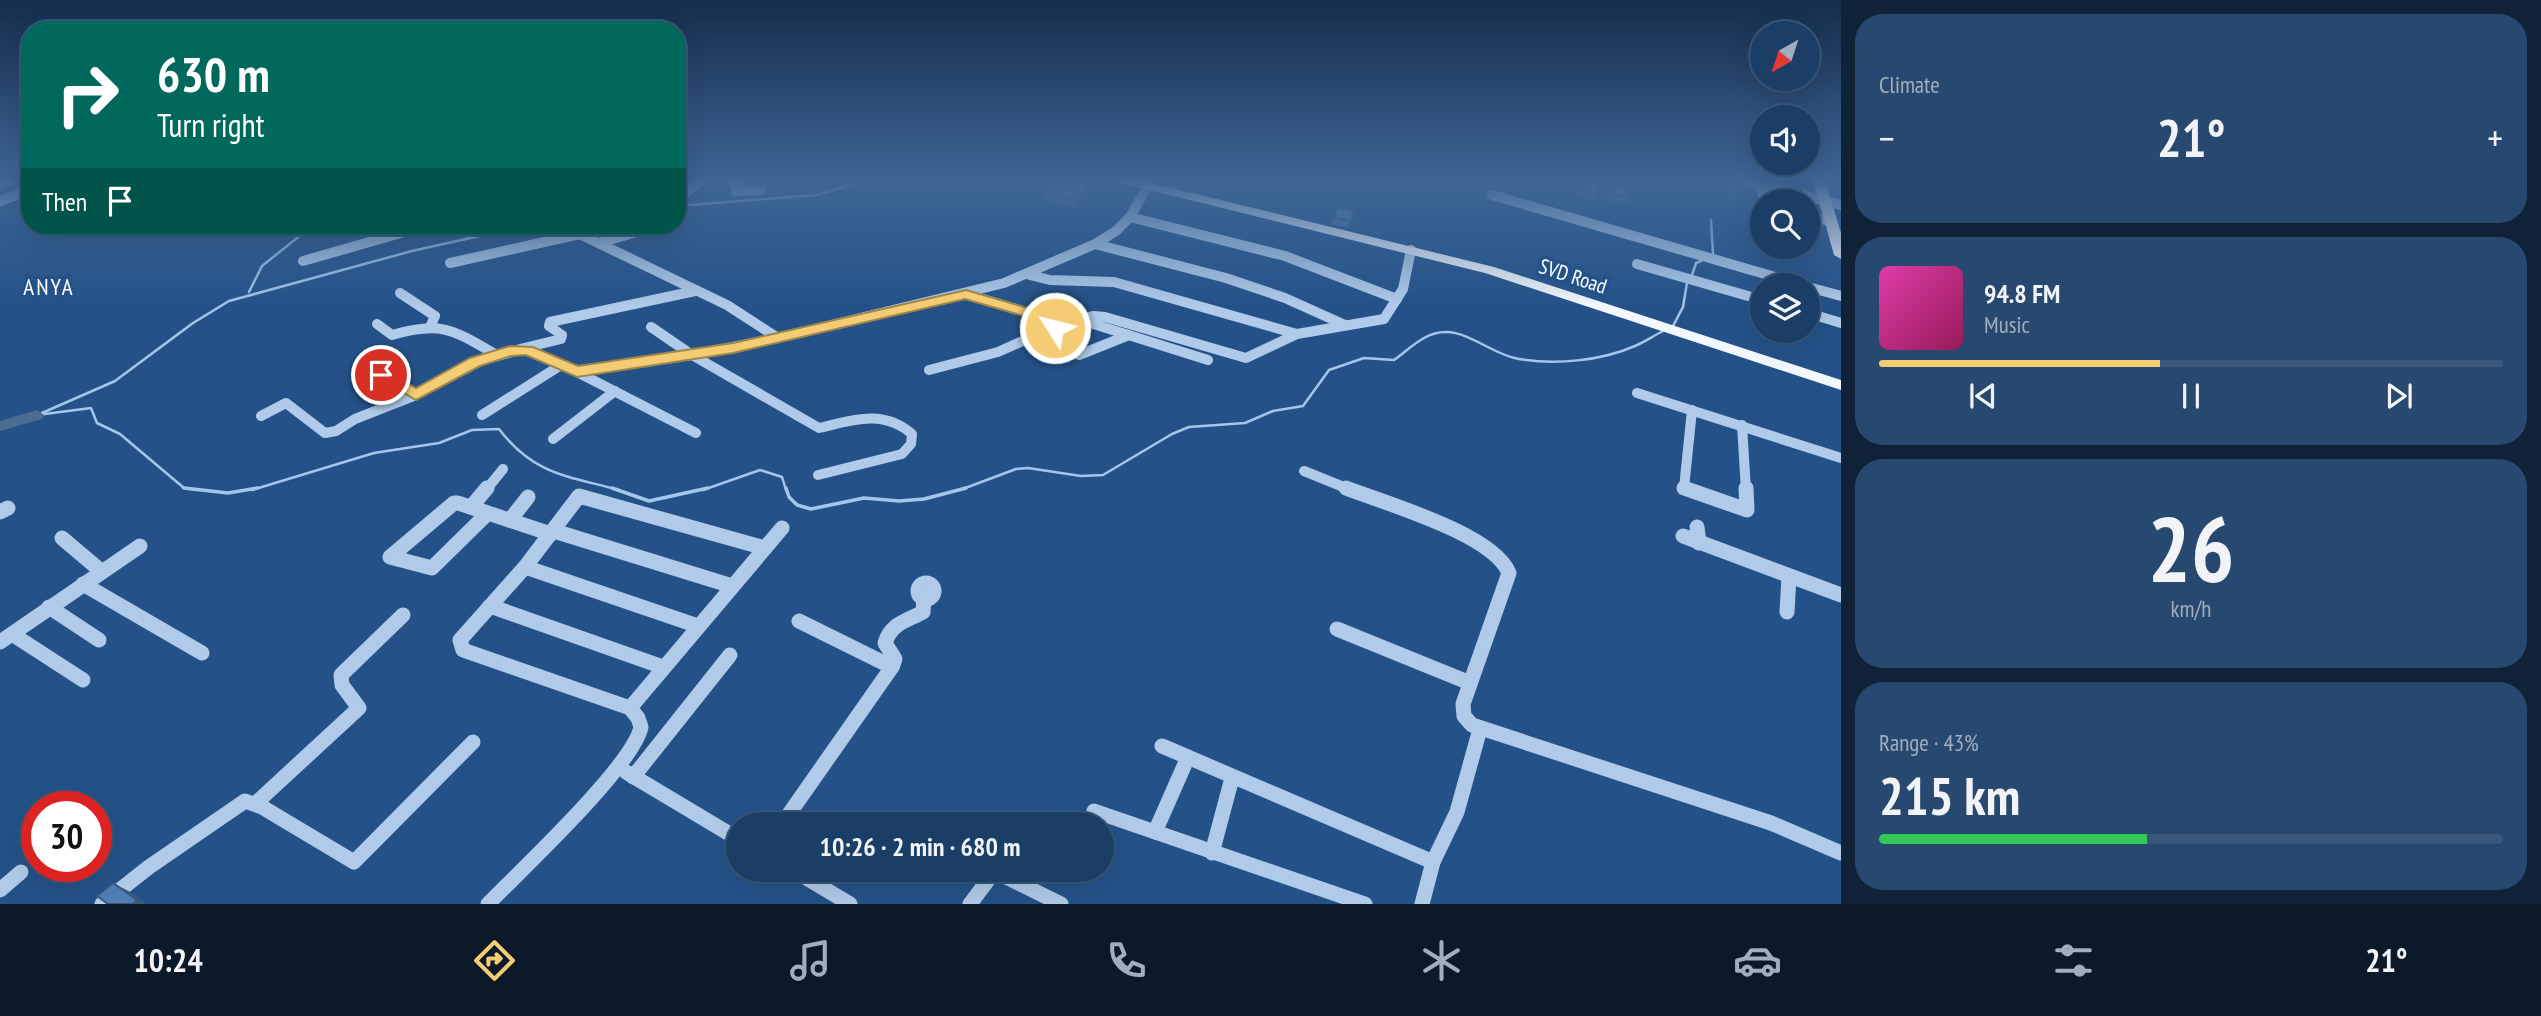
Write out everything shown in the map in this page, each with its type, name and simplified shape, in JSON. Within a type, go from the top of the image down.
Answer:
[{"type":"main road","name":"SVD Road","points":[[1298,222],[1489,270],[1841,385]]},
{"type":"main road","points":[[1832,222],[1841,254]]},
{"type":"street","points":[[577,372],[692,355],[778,338],[966,294],[1026,274],[1095,244],[1125,222]]},
{"type":"street","points":[[1151,222],[1285,256],[1397,299]]},
{"type":"street","points":[[1585,222],[1760,273]]},
{"type":"street","points":[[303,261],[390,235]]},
{"type":"street","points":[[450,263],[575,235]]},
{"type":"street","points":[[581,235],[727,305],[778,338]]},
{"type":"street","points":[[599,243],[626,235]]},
{"type":"street","points":[[1095,244],[1226,278],[1286,298],[1345,325]]},
{"type":"street","points":[[929,370],[948,368],[1021,342],[1063,323],[1094,316],[1246,358],[1297,334],[1384,319],[1403,289],[1411,250]]},
{"type":"street","points":[[1637,264],[1750,296]]},
{"type":"street","points":[[1026,274],[1054,282],[1089,278],[1114,282],[1297,334]]},
{"type":"street","points":[[1820,290],[1841,296]]},
{"type":"street","points":[[261,416],[285,403],[325,433],[330,433],[355,419],[416,395],[457,371],[495,354],[561,339],[562,335],[549,326],[550,322],[695,291]]},
{"type":"street","points":[[400,292],[435,316],[430,327]]},
{"type":"street","points":[[966,294],[1063,323]]},
{"type":"street","points":[[1820,317],[1841,323]]},
{"type":"street","points":[[1081,320],[1208,360]]},
{"type":"street","points":[[377,324],[392,335],[417,327],[430,327],[465,338],[495,354]]},
{"type":"street","points":[[651,327],[692,355],[818,428],[876,415],[904,425],[912,434],[911,444],[902,454],[818,475]]},
{"type":"street","points":[[1079,355],[1129,335]]},
{"type":"street","points":[[519,349],[533,352],[577,372],[696,433]]},
{"type":"street","points":[[482,415],[561,365]]},
{"type":"street","points":[[369,367],[416,395]]},
{"type":"street","points":[[553,439],[615,391]]},
{"type":"street","points":[[1637,393],[1841,458]]},
{"type":"street","points":[[1692,410],[1684,488],[1747,510],[1742,425]]},
{"type":"street","points":[[471,507],[503,469]]},
{"type":"street","points":[[1304,471],[1431,522],[1451,527],[1476,539],[1504,561],[1509,573],[1463,704],[1464,716],[1480,729],[1771,823],[1841,853]]},
{"type":"street","points":[[488,904],[617,766],[641,733],[641,723],[630,708],[463,650],[460,640],[525,567],[575,500],[584,496],[765,548]]},
{"type":"street","points":[[510,520],[528,497]]},
{"type":"street","points":[[488,513],[432,568],[390,557],[448,506],[458,503],[732,586]]},
{"type":"street","points":[[1697,527],[1699,543]]},
{"type":"street","points":[[630,708],[782,528]]},
{"type":"street","points":[[1683,536],[1841,595]]},
{"type":"street","points":[[62,538],[101,571]]},
{"type":"street","points":[[83,680],[6,638],[140,546]]},
{"type":"street","points":[[525,567],[698,626]]},
{"type":"street","points":[[1787,612],[1789,576]]},
{"type":"street","points":[[83,584],[202,653]]},
{"type":"street","points":[[790,812],[892,667],[895,659],[885,643],[887,634],[896,624],[911,620],[923,612],[924,598]]},
{"type":"street","points":[[490,606],[663,667]]},
{"type":"street","points":[[48,607],[100,640]]},
{"type":"street","points":[[256,803],[359,708],[344,689],[341,675],[403,615]]},
{"type":"street","points":[[799,621],[892,667]]},
{"type":"street","points":[[1337,629],[1470,683]]},
{"type":"street","points":[[633,777],[730,655]]},
{"type":"street","points":[[1422,904],[1433,862],[1457,812],[1480,729]]},
{"type":"street","points":[[102,904],[240,803],[250,800],[354,862],[473,742]]},
{"type":"street","points":[[1162,746],[1433,862]]},
{"type":"street","points":[[1155,832],[1188,757]]},
{"type":"street","points":[[617,766],[726,832]]},
{"type":"street","points":[[1212,853],[1232,778]]},
{"type":"street","points":[[1094,811],[1365,904]]},
{"type":"street","points":[[0,890],[21,872]]},
{"type":"street","points":[[970,904],[991,876],[1004,876],[1061,904]]},
{"type":"street","points":[[813,882],[850,904]]},
{"type":"building","points":[[113,883],[137,900],[133,904],[108,904],[97,896]]},
{"type":"waterway","points":[[1711,222],[1713,254]]},
{"type":"waterway","points":[[249,292],[262,266],[301,235]]},
{"type":"waterway","points":[[42,413],[115,381],[193,323],[229,301],[412,251],[484,235]]},
{"type":"waterway","points":[[1692,275],[1696,263],[1701,261]]},
{"type":"waterway","points":[[1673,326],[1683,307],[1687,283]]},
{"type":"waterway","points":[[964,489],[1016,469],[1028,468],[1081,476],[1103,475],[1172,434],[1189,427],[1245,423],[1273,411],[1303,406],[1329,370],[1364,358],[1394,360],[1420,340],[1437,333],[1461,335],[1507,356],[1548,362],[1608,355],[1639,344],[1663,331]]},
{"type":"waterway","points":[[37,415],[91,408],[97,423],[120,434],[184,488]]},
{"type":"waterway","points":[[0,426],[37,415]]},
{"type":"waterway","points":[[252,490],[374,453],[439,443],[472,430],[499,429],[525,456],[539,465],[568,477],[614,489]]},
{"type":"waterway","points":[[703,490],[760,470],[782,477],[786,490]]},
{"type":"waterway","points":[[184,488],[228,493],[257,488]]},
{"type":"waterway","points":[[184,488],[197,490]]},
{"type":"waterway","points":[[614,489],[649,501],[708,488]]},
{"type":"waterway","points":[[786,488],[789,497],[797,505],[811,509],[864,498],[899,501],[924,499],[964,489]]},
{"type":"waterway","points":[[614,489],[619,490]]},
{"type":"waterway","points":[[960,490],[964,489]]},
{"type":"district","name":"ANYA","points":[[49,286]]},
{"type":"route","points":[[381,375],[416,395],[475,362],[519,349],[528,350],[577,372],[733,348],[966,294],[1063,323],[1055,328]]}]
